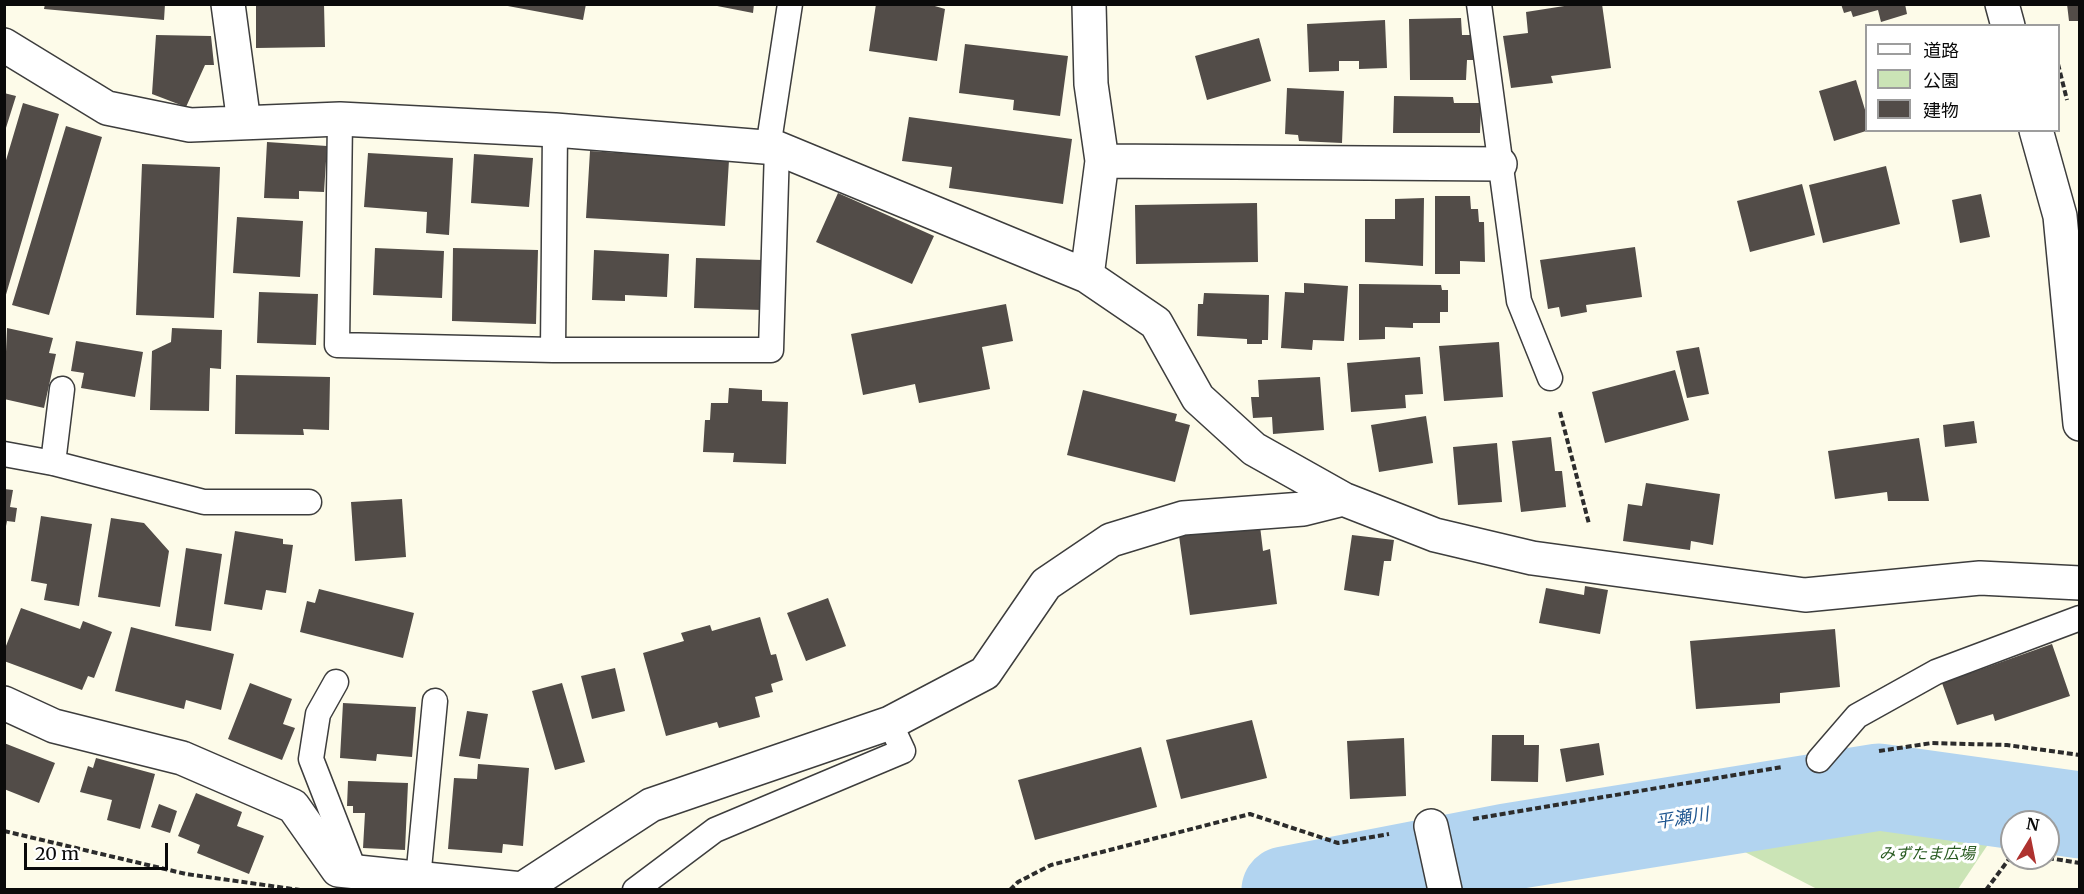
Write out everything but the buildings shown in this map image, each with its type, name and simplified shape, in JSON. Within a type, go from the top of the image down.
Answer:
[{"type":"street","points":[[228,4],[244,123]]},
{"type":"street","points":[[1088,276],[1102,161],[1091,84],[1089,4]]},
{"type":"street","points":[[2002,4],[2007,24]]},
{"type":"street","points":[[4,45],[107,108],[190,125],[340,118],[555,130],[772,148],[1088,276],[1156,323],[1198,398],[1254,449],[1343,499],[1435,535],[1532,558],[1805,595],[1980,578],[2079,583]]},
{"type":"street","points":[[2037,132],[2060,216],[2073,294],[2079,424]]},
{"type":"street","points":[[1102,161],[1500,164]]},
{"type":"street","points":[[4,702],[54,726],[182,758],[293,806],[339,870],[522,889],[651,805],[890,723],[985,673],[1046,584],[1111,540],[1183,518],[1303,509],[1343,499]]},
{"type":"street","points":[[1433,834],[1445,890]]},
{"type":"lane","points":[[340,118],[337,345],[553,350],[771,350],[772,148],[790,4]]},
{"type":"lane","points":[[1479,4],[1519,301],[1550,378]]},
{"type":"lane","points":[[553,350],[555,130]]},
{"type":"lane","points":[[53,463],[62,389]]},
{"type":"lane","points":[[4,454],[53,463],[204,502],[309,502]]},
{"type":"lane","points":[[1819,760],[1857,716],[1936,672],[2079,618]]},
{"type":"lane","points":[[336,682],[318,714],[311,759],[355,873]]},
{"type":"lane","points":[[418,879],[435,701]]},
{"type":"lane","points":[[635,890],[714,830],[903,751],[890,723]]},
{"type":"path","points":[[1550,378],[1578,471],[1600,568]]},
{"type":"path","points":[[1010,890],[1018,882],[1051,865],[1250,814],[1338,843],[1433,834],[1819,760],[1932,743],[2007,745],[2079,755]]},
{"type":"path","points":[[4,831],[186,874],[300,890]]},
{"type":"path","points":[[2060,860],[2079,863]]},
{"type":"path","points":[[1986,890],[2001,870]]},
{"type":"green space","name":"みずたま広場","points":[[1931,817],[1997,831],[1958,889],[1817,889],[1743,851]]},
{"type":"waterway","name":"平瀬川","points":[[1285,890],[1507,847],[1879,787],[2080,815]]}]
